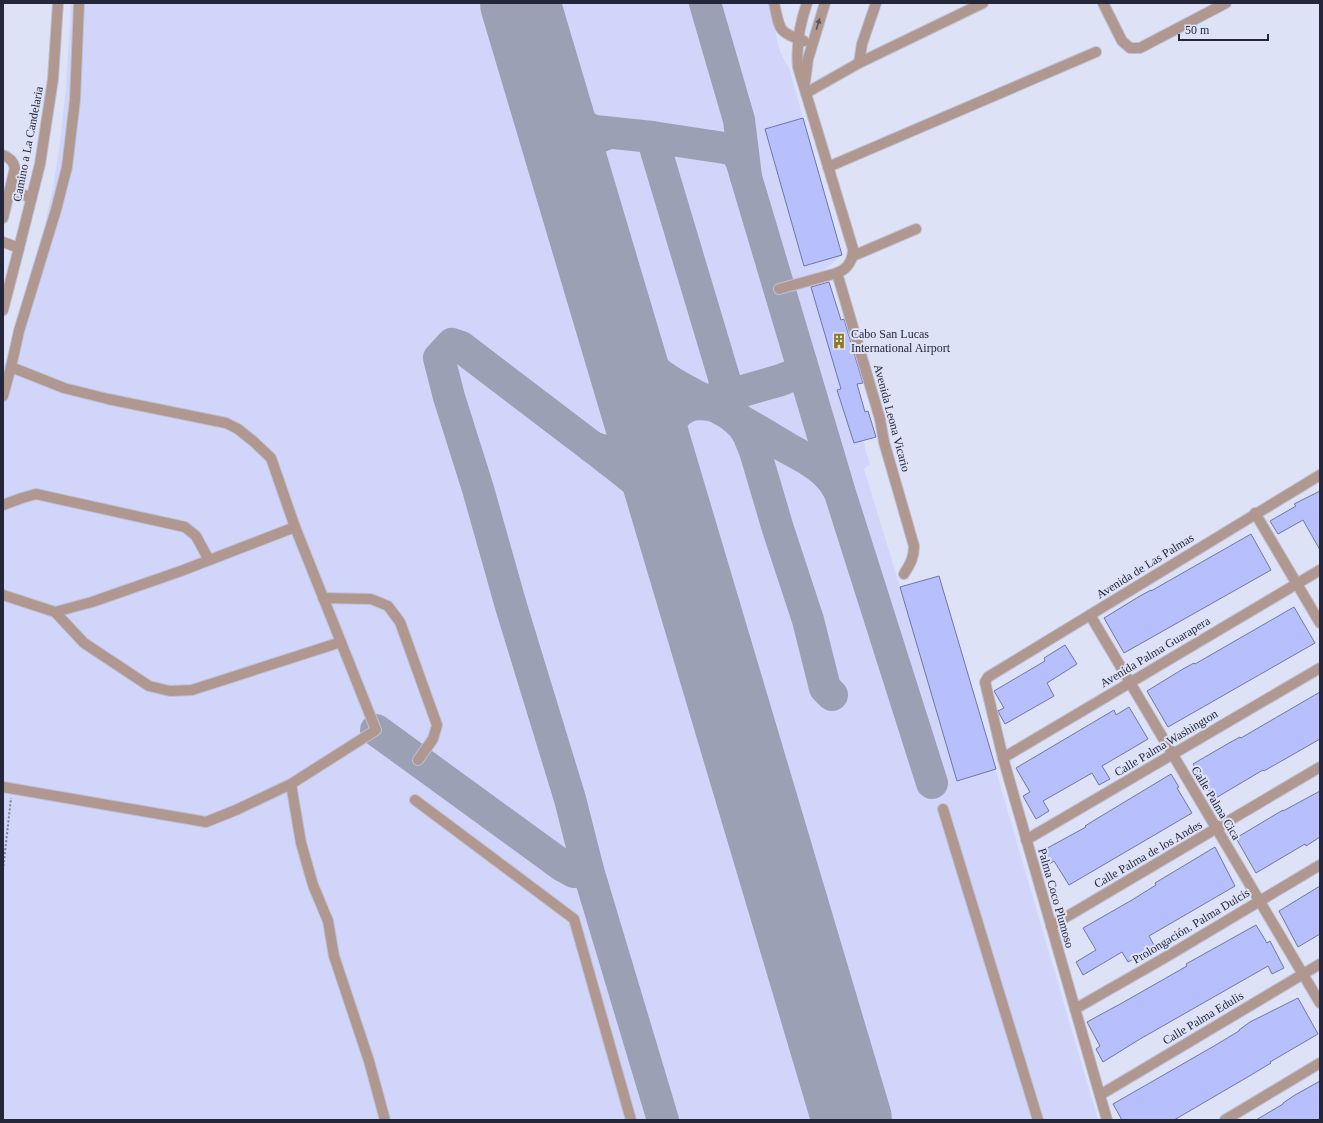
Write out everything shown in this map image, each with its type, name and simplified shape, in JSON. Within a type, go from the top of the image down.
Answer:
[{"type":"street","name":"Camino a La Candelaria","points":[[3,310],[20,248],[40,164],[53,79],[58,3]]},
{"type":"street","points":[[3,396],[19,331],[56,210],[67,167],[75,100],[79,3]]},
{"type":"street","points":[[774,3],[781,30],[784,33],[812,44]]},
{"type":"street","points":[[779,289],[837,273],[852,261],[853,256],[853,249],[798,67],[798,39],[807,3]]},
{"type":"street","points":[[805,91],[806,69],[825,3]]},
{"type":"street","points":[[859,63],[862,44],[876,3]]},
{"type":"street","points":[[805,91],[983,3]]},
{"type":"street","points":[[1103,3],[1122,41],[1130,48],[1140,48],[1226,3]]},
{"type":"street","points":[[828,167],[1096,52]]},
{"type":"street","points":[[3,155],[9,157],[15,168],[3,218]]},
{"type":"street","points":[[10,192],[32,197]]},
{"type":"street","points":[[853,256],[916,229]]},
{"type":"street","points":[[3,242],[20,248]]},
{"type":"street","name":"Avenida Leona Vicario","points":[[837,273],[880,419],[884,442],[914,546],[912,561],[904,574]]},
{"type":"street","points":[[3,780],[7,788],[206,822],[236,810],[291,784],[376,730],[295,527],[271,458],[254,441],[238,429],[226,423],[108,399],[64,388],[11,367]]},
{"type":"street","name":"Avenida de Las Palmas","points":[[985,682],[988,678],[1255,513],[1320,475]]},
{"type":"street","points":[[3,506],[36,494],[185,526],[196,536],[209,560]]},
{"type":"street","points":[[1255,513],[1320,623]]},
{"type":"street","points":[[54,612],[92,602],[295,527]]},
{"type":"street","name":"Avenida Palma Guarapera","points":[[1003,758],[1320,570]]},
{"type":"street","points":[[3,595],[54,612],[84,643],[149,686],[170,691],[192,690],[341,642]]},
{"type":"street","points":[[324,598],[371,599],[388,606],[400,622],[437,725],[433,738],[418,760]]},
{"type":"street","name":"Calle Palma Cica","points":[[1090,615],[1320,1003]]},
{"type":"street","name":"Calle Palma Washington","points":[[1026,840],[1320,668]]},
{"type":"street","name":"Palma Coco Plumoso","points":[[985,682],[1003,758],[1026,840],[1108,1120]]},
{"type":"street","name":"Calle Palma de los Andes","points":[[1051,926],[1320,767]]},
{"type":"street","points":[[291,784],[301,842],[313,885],[328,921],[334,956],[369,1061],[385,1120]]},
{"type":"street","points":[[415,800],[574,918],[631,1120]]},
{"type":"street","points":[[943,810],[1038,1120]]},
{"type":"street","name":"Prolongación. Palma Dulcis","points":[[1075,1009],[1166,957],[1320,865]]},
{"type":"street","name":"Calle Palma Edulis","points":[[1100,1095],[1320,964]]},
{"type":"street","points":[[1225,1120],[1320,1063]]},
{"type":"path","points":[[3,870],[7,833],[7,788]]},
{"type":"shaded area","name":"Cabo San Lucas International Airport","points":[[71,3],[769,3],[780,52],[789,68],[842,255],[823,271],[808,276],[841,389],[837,390],[854,443],[863,440],[870,465],[864,469],[900,587],[939,576],[1098,1120],[3,1120],[3,369],[45,224],[53,187],[60,143],[66,87]]},
{"type":"building","points":[[803,118],[842,255],[804,266],[765,129]]},
{"type":"building","name":"Cabo San Lucas International Airport","points":[[829,282],[841,320],[844,319],[863,383],[857,384],[865,412],[868,411],[876,437],[854,443],[837,390],[841,389],[811,287]]},
{"type":"building","points":[[1320,491],[1320,550],[1303,520],[1278,534],[1270,521],[1296,506],[1294,504]]},
{"type":"building","points":[[1251,534],[1271,570],[1124,653],[1104,618],[1140,596]]},
{"type":"building","points":[[939,576],[996,769],[957,781],[900,587]]},
{"type":"building","points":[[1294,607],[1315,643],[1168,727],[1147,691],[1183,669],[1194,663],[1195,664]]},
{"type":"building","points":[[1065,645],[1077,664],[1047,683],[1054,696],[1005,724],[998,711],[1004,708],[994,691],[1045,661],[1044,658]]},
{"type":"building","points":[[1320,692],[1320,739],[1214,799],[1193,764]]},
{"type":"building","points":[[1129,707],[1148,739],[1102,766],[1110,779],[1099,785],[1092,773],[1043,801],[1049,811],[1036,819],[1023,796],[1030,792],[1016,768],[1114,710],[1116,715]]},
{"type":"building","points":[[1171,774],[1179,787],[1177,788],[1192,813],[1069,885],[1054,861],[1049,864],[1042,851],[1086,827],[1085,826]]},
{"type":"building","points":[[1320,791],[1320,837],[1306,846],[1305,844],[1256,873],[1236,838],[1283,810]]},
{"type":"building","points":[[1215,847],[1235,886],[1149,936],[1155,947],[1128,962],[1122,952],[1083,975],[1076,962],[1096,950],[1083,928],[1132,900],[1156,885],[1155,883]]},
{"type":"building","points":[[1320,886],[1320,934],[1298,947],[1279,911]]},
{"type":"building","points":[[1256,925],[1267,943],[1270,941],[1284,968],[1272,974],[1268,966],[1140,1039],[1103,1062],[1096,1049],[1100,1046],[1087,1022],[1187,966],[1186,964]]},
{"type":"building","points":[[1298,998],[1318,1034],[1174,1120],[1122,1120],[1113,1104],[1214,1046],[1239,1031],[1250,1022]]},
{"type":"building","points":[[1320,1081],[1320,1120],[1256,1120],[1295,1095]]},
{"type":"taxiway","points":[[705,3],[739,120],[746,177],[840,493],[932,783]]},
{"type":"taxiway","points":[[546,89],[553,99],[573,119],[585,127],[595,131],[652,137],[731,149],[739,157],[746,177]]},
{"type":"taxiway","points":[[578,198],[576,176],[578,158],[588,144],[609,133]]},
{"type":"taxiway","points":[[652,137],[725,381],[720,394],[708,402]]},
{"type":"taxiway","points":[[612,313],[624,336],[632,347],[655,371],[809,460],[822,470],[834,482],[838,489]]},
{"type":"taxiway","points":[[376,730],[563,866],[574,872],[588,870],[570,799],[511,606],[478,489],[449,397],[439,358],[452,344],[461,347],[591,446],[605,451],[620,449],[632,441],[640,425],[639,403]]},
{"type":"taxiway","points":[[715,399],[781,380],[793,375],[799,369],[801,362]]},
{"type":"taxiway","points":[[692,581],[696,556],[666,459],[665,441],[670,423],[682,410],[699,404],[715,406]]},
{"type":"taxiway","points":[[732,416],[743,426],[755,451],[778,529],[808,620],[825,688],[832,695]]},
{"type":"taxiway","points":[[591,446],[629,475],[652,497],[663,509],[679,536]]},
{"type":"taxiway","points":[[588,870],[663,1120]]},
{"type":"runway","points":[[520,3],[852,1120]]},
{"type":"place","name":"Cabo San Lucas International Airport","points":[[839,341]]}]
